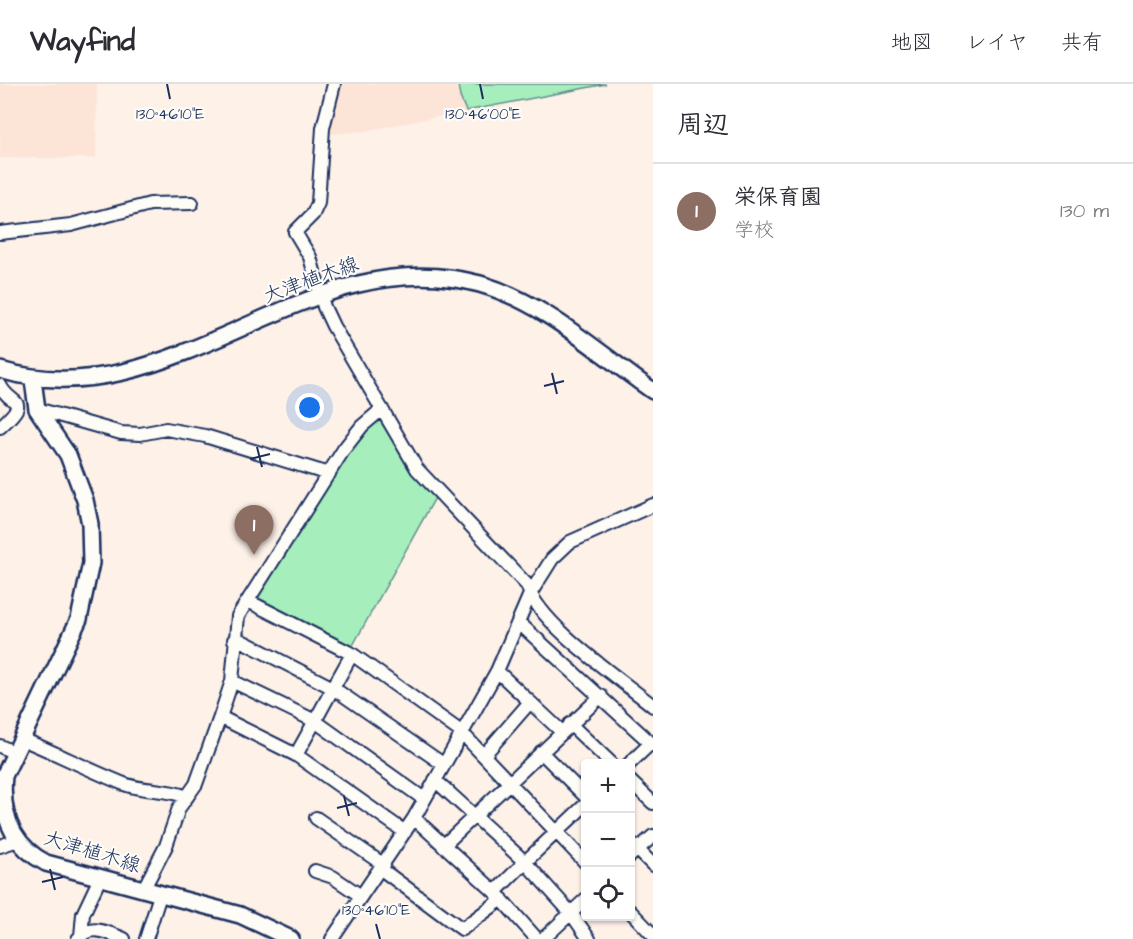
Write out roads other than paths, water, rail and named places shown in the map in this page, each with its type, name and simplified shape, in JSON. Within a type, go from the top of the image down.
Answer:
[{"type":"main road","name":"大津植木線","points":[[0,376],[33,380],[85,381],[124,374],[159,362],[321,295],[371,280],[404,276],[441,277],[481,285],[533,307],[653,391]]},
{"type":"main road","name":"大津植木線","points":[[33,380],[37,409],[68,455],[77,475],[90,524],[91,563],[79,619],[0,789],[8,827],[15,841],[26,853],[46,863],[240,915],[291,939]]},
{"type":"street","points":[[334,84],[323,128],[318,203],[313,214],[296,232],[310,257],[333,326],[417,469],[527,585],[533,601],[552,622],[653,706]]},
{"type":"street","points":[[0,233],[70,225],[150,204],[192,203]]},
{"type":"street","points":[[0,376],[15,399],[17,407],[14,414],[0,427]]},
{"type":"street","points":[[37,409],[121,433],[140,434],[166,429],[205,436],[329,474]]},
{"type":"street","points":[[143,890],[166,846],[179,808],[196,784],[220,717],[232,681],[237,616],[362,426],[382,409]]},
{"type":"street","points":[[332,939],[383,867],[414,818],[497,671],[530,594],[561,549],[653,505]]},
{"type":"street","points":[[248,601],[352,654],[461,732],[581,859]]},
{"type":"street","points":[[518,622],[652,744],[635,759]]},
{"type":"street","points":[[234,640],[240,640],[333,688],[443,764]]},
{"type":"street","points":[[296,755],[352,654]]},
{"type":"street","points":[[497,671],[530,702],[606,759]]},
{"type":"street","points":[[232,681],[315,722],[424,799]]},
{"type":"street","points":[[443,846],[601,696]]},
{"type":"street","points":[[484,755],[530,702]]},
{"type":"street","points":[[220,717],[296,755],[405,832]]},
{"type":"street","points":[[0,746],[18,746],[143,790],[172,790],[187,796]]},
{"type":"street","points":[[541,752],[581,793]]},
{"type":"street","points":[[435,780],[476,814],[525,862],[571,913],[589,939]]},
{"type":"street","points":[[635,786],[653,802]]},
{"type":"street","points":[[316,818],[462,929],[498,895],[525,862],[581,808]]},
{"type":"street","points":[[414,818],[498,895],[537,939]]},
{"type":"street","points":[[635,848],[653,836]]},
{"type":"street","points":[[0,846],[15,841]]},
{"type":"street","points":[[635,851],[653,865]]},
{"type":"street","points":[[315,871],[333,877],[361,896]]},
{"type":"street","points":[[80,937],[83,914],[100,878]]},
{"type":"street","points":[[146,939],[160,895]]},
{"type":"street","points":[[543,939],[581,903]]},
{"type":"street","points":[[635,917],[650,934]]},
{"type":"street","points":[[80,937],[85,932],[100,931],[124,939]]},
{"type":"place","name":"栄保育園","points":[[254,555]]}]
